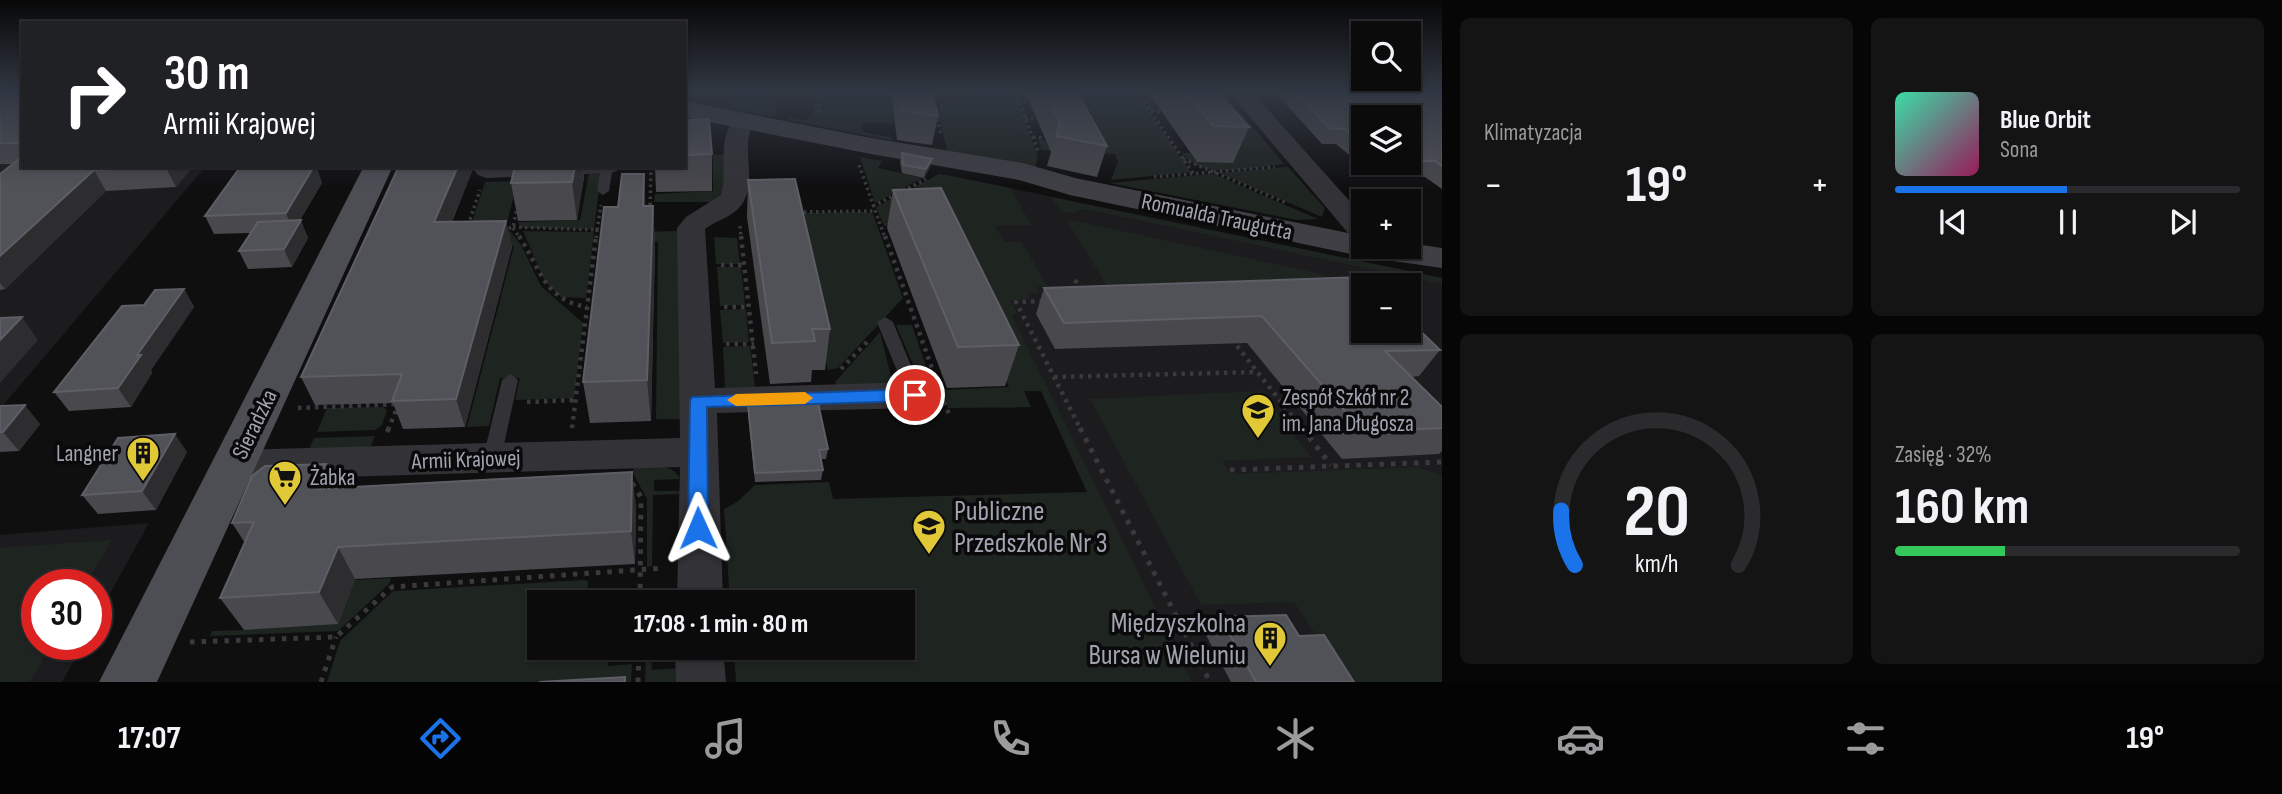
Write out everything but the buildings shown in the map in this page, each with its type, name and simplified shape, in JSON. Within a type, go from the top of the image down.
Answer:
[{"type":"main road","name":"Sieradzka","points":[[128,682],[378,168]]},
{"type":"street","points":[[699,585],[698,401],[691,228],[699,220],[726,205],[735,194],[736,131],[742,124]]},
{"type":"street","name":"Romualda Traugutta","points":[[755,124],[863,151],[1029,183],[1070,186],[1351,241]]},
{"type":"street","points":[[1267,124],[1351,225]]},
{"type":"street","points":[[487,170],[526,169],[606,174]]},
{"type":"street","name":"Romualda Traugutta","points":[[1421,254],[1442,258]]},
{"type":"street","name":"Romualda Traugutta","points":[[1412,259],[1442,269]]},
{"type":"street","points":[[698,401],[932,392]]},
{"type":"street","name":"Armii Krajowej","points":[[234,465],[698,452]]},
{"type":"street","points":[[700,660],[701,682]]},
{"type":"lane","points":[[885,322],[932,392]]},
{"type":"lane","points":[[492,458],[510,380]]},
{"type":"path","points":[[938,124],[942,142]]},
{"type":"path","points":[[1027,124],[1041,158]]},
{"type":"path","points":[[1159,124],[1193,174]]},
{"type":"path","points":[[1163,130],[1175,131]]},
{"type":"path","points":[[1033,137],[1045,138]]},
{"type":"path","points":[[1177,150],[1189,150]]},
{"type":"path","points":[[863,151],[874,208],[913,316],[932,392],[949,414]]},
{"type":"path","points":[[1184,159],[1288,204]]},
{"type":"path","points":[[1143,178],[1278,166]]},
{"type":"path","points":[[650,216],[651,168]]},
{"type":"path","points":[[513,227],[526,169]]},
{"type":"path","points":[[466,231],[487,170]]},
{"type":"path","points":[[567,456],[606,174]]},
{"type":"path","points":[[796,212],[874,208],[932,175]]},
{"type":"path","points":[[741,219],[743,265],[759,399]]},
{"type":"path","points":[[513,227],[521,237],[542,283],[563,301],[587,307]]},
{"type":"path","points":[[500,231],[513,227],[610,230]]},
{"type":"path","points":[[717,265],[743,265]]},
{"type":"path","points":[[1075,280],[1090,300]]},
{"type":"path","points":[[1053,301],[1016,302],[1210,682]]},
{"type":"path","points":[[720,307],[749,307]]},
{"type":"path","points":[[833,377],[885,322],[898,316],[913,316]]},
{"type":"path","points":[[723,345],[754,344]]},
{"type":"path","points":[[1237,346],[1332,466]]},
{"type":"path","points":[[1054,377],[1257,372]]},
{"type":"path","points":[[375,462],[403,391]]},
{"type":"path","points":[[505,402],[576,400]]},
{"type":"path","points":[[292,408],[399,404]]},
{"type":"path","points":[[627,454],[627,473],[640,497],[640,590]]},
{"type":"path","points":[[1230,470],[1441,463]]},
{"type":"path","points":[[320,682],[336,637],[392,587],[640,572],[699,585]]},
{"type":"path","points":[[189,642],[336,637]]},
{"type":"path","points":[[638,682],[639,660]]},
{"type":"shaded area","points":[[806,124],[862,124],[863,132],[891,137],[893,141]]},
{"type":"shaded area","points":[[941,124],[1025,124],[1038,156],[1035,169],[947,151]]},
{"type":"shaded area","points":[[1072,124],[1157,124],[1191,172],[1111,180],[1118,162],[1115,154],[1041,150],[1039,140],[1045,140],[1049,148],[1085,150]]},
{"type":"shaded area","points":[[1203,124],[1250,124],[1284,164],[1216,170],[1191,162],[1182,153],[1190,153],[1197,162],[1233,163]]},
{"type":"shaded area","points":[[0,153],[21,165],[21,168],[204,168],[0,409]]},
{"type":"shaded area","points":[[730,154],[728,185],[719,202],[654,202],[655,194],[713,191],[713,155]]},
{"type":"shaded area","points":[[860,157],[882,161],[878,168],[923,178],[875,203]]},
{"type":"shaded area","points":[[1288,167],[1325,208],[1322,217],[1219,173]]},
{"type":"shaded area","points":[[589,173],[598,173],[601,176],[594,229],[522,228],[517,222],[580,220]]},
{"type":"shaded area","name":"Publiczne Przedszkole Nr 3","points":[[939,174],[1011,188],[1031,225],[995,226],[1004,242],[1022,242],[1047,286],[1036,287],[1039,293],[1028,293],[1030,299],[1010,300],[1018,314],[1012,315],[1192,682],[736,682],[735,660],[915,660],[915,590],[729,590],[724,509],[737,502],[755,485],[829,482],[833,499],[1087,492],[1041,391],[1024,391],[1031,407],[948,408],[941,390],[1009,387],[936,226],[884,226],[876,207]]},
{"type":"shaded area","name":"Zespół Szkół nr 2 im. Jana Długosza","points":[[943,174],[1418,273],[1351,273],[1351,343],[1421,343],[1421,274],[1442,278],[1442,682],[736,682],[844,660],[915,660],[915,590],[883,590],[734,502],[1098,492]]},
{"type":"shaded area","points":[[1212,174],[1318,219],[1297,220],[1109,183]]},
{"type":"shaded area","points":[[518,181],[507,222],[473,237],[467,237],[485,182]]},
{"type":"shaded area","points":[[1051,197],[1418,273],[1390,273],[1085,209],[1073,213],[1061,211]]},
{"type":"shaded area","points":[[753,214],[873,214],[903,298],[838,368],[828,370],[795,216]]},
{"type":"shaded area","points":[[1066,219],[1322,274],[1347,291],[1108,288]]},
{"type":"shaded area","points":[[510,231],[521,245],[541,286],[583,323],[574,398],[515,400],[520,378],[500,378],[489,426],[467,427],[514,246],[464,246]]},
{"type":"shaded area","points":[[523,231],[594,232],[586,298],[561,297],[545,282]]},
{"type":"shaded area","points":[[676,231],[684,241],[688,419],[656,419],[658,242],[605,243],[603,260],[596,260],[599,239],[611,233]]},
{"type":"shaded area","points":[[714,237],[737,238],[740,264],[716,264]]},
{"type":"shaded area","points":[[717,267],[741,267],[745,305],[720,306]]},
{"type":"shaded area","points":[[1421,274],[1442,278],[1442,284],[1421,280]]},
{"type":"shaded area","points":[[746,309],[749,342],[723,343],[720,310]]},
{"type":"shaded area","points":[[896,325],[912,325],[930,378],[928,381],[920,381]]},
{"type":"shaded area","points":[[880,332],[893,384],[838,386],[835,382]]},
{"type":"shaded area","points":[[750,346],[755,387],[725,388],[723,347]]},
{"type":"shaded area","points":[[1261,391],[1311,457],[1222,461],[1231,474],[1417,467],[1442,475],[1442,682],[1347,682],[1294,602],[1201,605],[1090,399]]},
{"type":"shaded area","points":[[383,407],[387,410],[382,425],[375,430],[317,432],[327,408]]},
{"type":"shaded area","points":[[375,436],[368,453],[309,449],[314,438]]},
{"type":"shaded area","points":[[634,465],[666,467],[680,479],[654,480],[654,491],[680,491],[680,494],[653,495],[652,566],[647,567],[647,499],[633,473]]},
{"type":"shaded area","points":[[149,523],[112,590],[112,569],[21,569],[21,660],[74,660],[62,682],[0,682],[0,535]]},
{"type":"shaded area","points":[[112,540],[95,569],[21,569],[21,660],[43,660],[30,682],[0,682],[0,548]]},
{"type":"shaded area","points":[[391,578],[389,584],[338,631],[210,636],[212,631],[244,630],[354,580]]},
{"type":"shaded area","points":[[585,580],[588,582],[587,590],[527,590],[527,660],[608,660],[608,666],[632,664],[631,682],[327,682],[340,641],[393,591]]},
{"type":"shaded area","points":[[646,660],[652,660],[652,670],[682,668],[683,682],[645,682]]},
{"type":"slow traffic","points":[[736,400],[805,398]]},
{"type":"place","name":"Zespół Szkół nr 2 im. Jana Długosza","points":[[1258,440]]},
{"type":"place","name":"Langner","points":[[143,483]]},
{"type":"place","name":"Żabka","points":[[285,507]]},
{"type":"place","name":"Publiczne Przedszkole Nr 3","points":[[929,556]]},
{"type":"place","name":"Międzyszkolna Bursa w Wieluniu","points":[[1270,668]]},
{"type":"route","points":[[698,528],[698,401],[915,395]]}]
